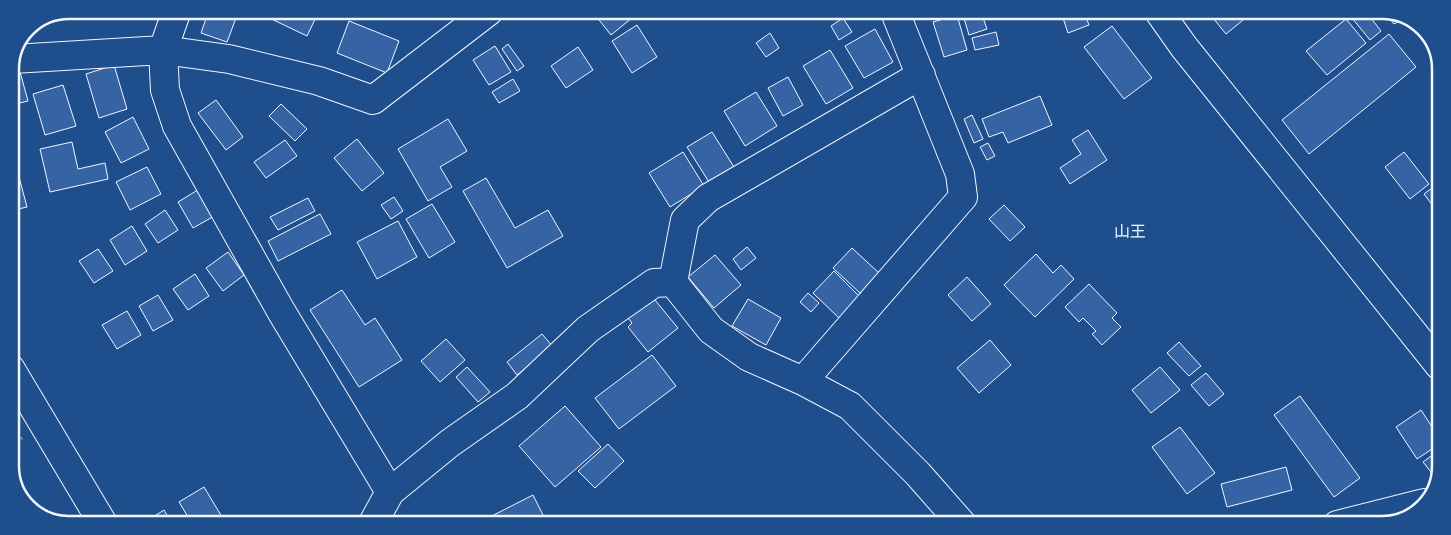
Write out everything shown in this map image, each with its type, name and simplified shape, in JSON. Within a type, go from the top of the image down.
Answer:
[{"type":"street","points":[[174,19],[163,50],[165,90],[177,126],[281,311],[390,492]]},
{"type":"street","points":[[20,59],[163,50],[238,61],[318,81],[373,100],[478,19]]},
{"type":"street","points":[[803,381],[963,197],[960,174],[898,19]]},
{"type":"street","points":[[1164,19],[1184,48],[1432,356]]},
{"type":"street","points":[[921,75],[708,198],[685,220],[673,282],[711,330],[749,357],[803,381],[850,406],[918,474],[955,516]]},
{"type":"street","points":[[377,516],[390,492],[450,443],[517,396],[588,329],[654,283],[673,282]]},
{"type":"street","points":[[19,383],[98,516]]},
{"type":"street","points":[[1373,516],[1413,506]]},
{"type":"building","points":[[206,19],[236,19],[227,42],[201,33]]},
{"type":"building","points":[[272,19],[315,19],[307,36]]},
{"type":"building","points":[[598,19],[631,19],[611,35]]},
{"type":"building","points":[[844,19],[852,32],[839,40],[831,26]]},
{"type":"building","points":[[943,19],[958,19],[967,50],[944,57],[933,22]]},
{"type":"building","points":[[964,19],[983,19],[987,29],[969,35]]},
{"type":"building","points":[[1063,19],[1087,19],[1089,25],[1068,33]]},
{"type":"building","points":[[1214,19],[1242,19],[1243,20],[1226,34]]},
{"type":"building","points":[[1346,19],[1366,43],[1327,75],[1306,51]]},
{"type":"building","points":[[1353,19],[1372,19],[1381,31],[1370,40]]},
{"type":"building","points":[[349,21],[399,41],[387,73],[337,53]]},
{"type":"building","points":[[637,25],[657,57],[632,73],[612,41]]},
{"type":"building","points":[[1112,26],[1152,78],[1124,99],[1084,47]]},
{"type":"building","points":[[875,29],[893,62],[864,78],[845,46]]},
{"type":"building","points":[[996,32],[999,45],[975,50],[972,38]]},
{"type":"building","points":[[770,33],[779,48],[766,57],[756,43]]},
{"type":"building","points":[[1389,34],[1416,67],[1309,154],[1282,120]]},
{"type":"building","points":[[508,44],[524,66],[517,71],[502,49]]},
{"type":"building","points":[[495,46],[511,72],[489,85],[473,60]]},
{"type":"building","points":[[578,47],[593,70],[566,88],[551,66]]},
{"type":"building","points":[[830,50],[853,88],[826,104],[803,66]]},
{"type":"building","points":[[114,65],[127,109],[99,118],[86,74]]},
{"type":"building","points":[[19,68],[28,101],[19,103]]},
{"type":"building","points":[[788,77],[803,105],[783,116],[768,88]]},
{"type":"building","points":[[513,79],[520,91],[499,103],[492,92]]},
{"type":"building","points":[[63,85],[76,126],[45,135],[33,94]]},
{"type":"building","points":[[756,92],[777,126],[745,146],[724,111]]},
{"type":"building","points":[[1040,96],[1052,125],[1008,143],[1003,132],[989,137],[982,119]]},
{"type":"building","points":[[216,100],[243,137],[226,150],[198,113]]},
{"type":"building","points":[[281,104],[307,129],[295,141],[269,116]]},
{"type":"building","points":[[972,115],[983,139],[974,143],[964,119]]},
{"type":"building","points":[[133,117],[149,149],[121,163],[105,132]]},
{"type":"building","points":[[448,119],[467,151],[440,167],[452,187],[428,201],[398,149]]},
{"type":"building","points":[[1088,130],[1107,160],[1070,184],[1060,168],[1081,154],[1072,140]]},
{"type":"building","points":[[712,132],[734,167],[709,182],[687,147]]},
{"type":"building","points":[[357,139],[384,173],[362,191],[334,158]]},
{"type":"building","points":[[285,140],[297,156],[266,178],[254,162]]},
{"type":"building","points":[[72,142],[78,169],[105,163],[108,179],[50,192],[40,149]]},
{"type":"building","points":[[988,143],[995,156],[987,160],[980,147]]},
{"type":"building","points":[[683,152],[704,186],[670,207],[649,173]]},
{"type":"building","points":[[1404,152],[1429,184],[1410,199],[1385,167]]},
{"type":"building","points":[[147,167],[161,194],[130,210],[116,182]]},
{"type":"building","points":[[19,177],[27,207],[19,209]]},
{"type":"building","points":[[486,178],[515,228],[548,210],[563,236],[507,268],[463,191]]},
{"type":"building","points":[[201,188],[216,215],[193,228],[178,202]]},
{"type":"building","points":[[1432,188],[1432,204],[1424,194]]},
{"type":"building","points":[[394,197],[403,211],[391,219],[381,205]]},
{"type":"building","points":[[308,198],[315,211],[278,230],[270,217]]},
{"type":"building","points":[[432,204],[455,242],[429,258],[406,219]]},
{"type":"building","points":[[1004,205],[1025,227],[1010,241],[989,219]]},
{"type":"building","points":[[165,210],[178,230],[158,243],[145,224]]},
{"type":"building","points":[[320,214],[331,234],[278,261],[268,241]]},
{"type":"building","points":[[398,221],[417,257],[377,279],[357,242]]},
{"type":"building","points":[[132,226],[147,251],[125,265],[110,240]]},
{"type":"building","points":[[747,247],[756,258],[741,270],[733,259]]},
{"type":"building","points":[[852,248],[879,273],[860,293],[833,268]]},
{"type":"building","points":[[98,249],[113,271],[94,283],[79,261]]},
{"type":"building","points":[[228,252],[244,275],[223,291],[206,268]]},
{"type":"building","points":[[1036,254],[1053,273],[1061,265],[1074,279],[1035,317],[1004,285]]},
{"type":"building","points":[[715,255],[741,285],[714,308],[688,277]]},
{"type":"building","points":[[834,271],[861,298],[840,319],[813,293]]},
{"type":"building","points":[[195,274],[209,296],[188,310],[173,289]]},
{"type":"building","points":[[967,277],[991,304],[972,321],[948,295]]},
{"type":"building","points":[[1089,284],[1117,313],[1112,318],[1121,327],[1102,345],[1092,334],[1096,331],[1083,318],[1079,322],[1065,307]]},
{"type":"building","points":[[342,290],[365,325],[375,318],[402,360],[359,387],[310,310]]},
{"type":"building","points":[[808,293],[819,303],[811,312],[800,302]]},
{"type":"building","points":[[650,294],[678,328],[648,352],[628,327],[632,323],[625,314]]},
{"type":"building","points":[[158,295],[173,320],[153,331],[139,306]]},
{"type":"building","points":[[748,299],[781,318],[766,345],[732,326]]},
{"type":"building","points":[[127,311],[141,335],[117,349],[102,325]]},
{"type":"building","points":[[542,334],[553,347],[517,375],[507,362]]},
{"type":"building","points":[[446,339],[465,360],[440,382],[421,361]]},
{"type":"building","points":[[990,340],[1011,365],[979,393],[957,368]]},
{"type":"building","points":[[1179,342],[1201,366],[1189,376],[1167,353]]},
{"type":"building","points":[[652,355],[676,386],[619,429],[595,398]]},
{"type":"building","points":[[467,367],[490,392],[478,402],[456,377]]},
{"type":"building","points":[[1160,367],[1180,390],[1151,413],[1132,390]]},
{"type":"building","points":[[1206,373],[1224,394],[1209,406],[1191,385]]},
{"type":"building","points":[[1300,396],[1360,478],[1334,497],[1274,415]]},
{"type":"building","points":[[565,406],[601,447],[555,487],[519,446]]},
{"type":"building","points":[[1421,410],[1432,427],[1432,449],[1417,459],[1396,427]]},
{"type":"building","points":[[1180,427],[1215,473],[1187,494],[1152,447]]},
{"type":"building","points":[[608,444],[624,461],[595,488],[578,471]]},
{"type":"building","points":[[1432,455],[1431,473],[1423,462]]},
{"type":"building","points":[[1286,467],[1292,490],[1227,507],[1221,484]]},
{"type":"building","points":[[204,487],[221,516],[187,516],[179,502]]},
{"type":"building","points":[[533,495],[544,516],[492,516]]},
{"type":"building","points":[[164,510],[168,516],[154,516]]},
{"type":"district","name":"山王","points":[[1130,231]]}]
